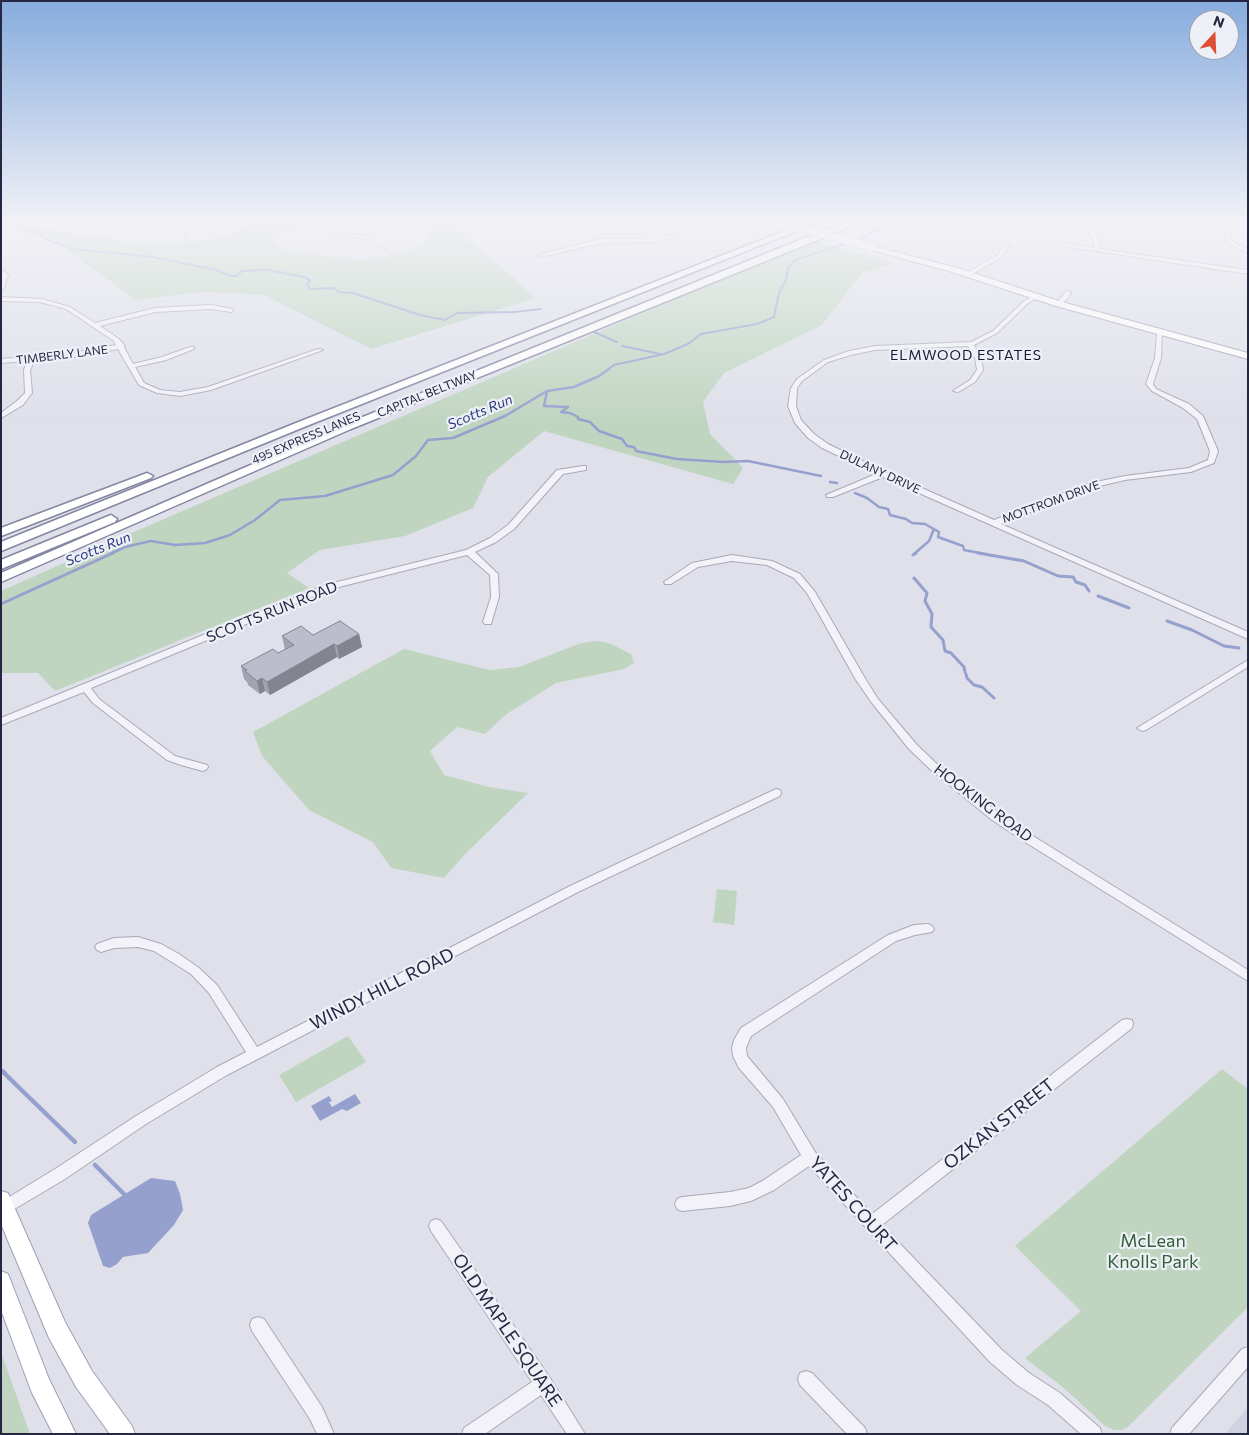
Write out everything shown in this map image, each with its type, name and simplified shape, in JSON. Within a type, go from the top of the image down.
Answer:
[{"type":"highway","name":"CAPITAL BELTWAY","points":[[1,532],[623,289]]},
{"type":"highway","name":"495 EXPRESS LANES","points":[[1,547],[300,425],[645,289]]},
{"type":"highway","name":"495 EXPRESS LANES","points":[[1,565],[664,289]]},
{"type":"highway","name":"CAPITAL BELTWAY","points":[[1,578],[356,423],[685,289]]},
{"type":"main road","points":[[1014,289],[1059,304],[1248,356]]},
{"type":"main road","points":[[2,1206],[57,1330],[84,1379],[124,1434]]},
{"type":"main road","points":[[3,1289],[40,1385],[65,1434]]},
{"type":"street","points":[[1059,304],[1068,292]]},
{"type":"street","name":"DULANY DRIVE","points":[[1036,296],[1025,303],[995,332],[970,344],[886,347],[849,353],[826,361],[798,382],[792,398],[792,406],[798,421],[804,430],[833,450],[883,474],[1248,636]]},
{"type":"street","points":[[1,299],[29,299],[50,302],[68,308],[111,335],[122,346],[138,381],[146,388],[170,394],[190,393],[216,387],[320,350]]},
{"type":"street","points":[[95,325],[155,310],[211,308],[231,310]]},
{"type":"street","name":"MOTTROM DRIVE","points":[[995,523],[1089,486],[1125,478],[1191,470],[1211,461],[1214,451],[1200,418],[1186,406],[1154,390],[1149,384],[1158,358],[1160,332]]},
{"type":"street","points":[[956,392],[973,381],[980,370],[978,358],[970,344]]},
{"type":"street","name":"TIMBERLY LANE","points":[[1,362],[31,360],[122,346]]},
{"type":"street","points":[[131,366],[164,359],[192,348]]},
{"type":"street","points":[[1,416],[20,403],[29,393],[27,370],[31,360]]},
{"type":"street","name":"SCOTTS RUN ROAD","points":[[1,722],[328,587],[470,552],[493,540],[511,527],[560,472],[583,468]]},
{"type":"street","points":[[830,494],[883,474]]},
{"type":"street","points":[[470,552],[494,574],[495,598],[488,622]]},
{"type":"street","name":"HOOKING ROAD","points":[[668,582],[695,565],[732,558],[768,563],[797,576],[811,592],[860,680],[875,701],[912,747],[935,768],[996,817],[1029,839],[1248,976]]},
{"type":"street","points":[[1142,728],[1248,663]]},
{"type":"street","points":[[86,688],[96,701],[171,758],[203,767]]},
{"type":"street","name":"WINDY HILL ROAD","points":[[2,1206],[67,1169],[141,1120],[222,1071],[574,889],[730,817],[776,793]]},
{"type":"street","name":"YATES COURT","points":[[928,929],[914,930],[892,938],[746,1032],[741,1040],[740,1056],[778,1103],[810,1158],[871,1224],[996,1356],[1023,1379],[1054,1399],[1094,1434]]},
{"type":"street","points":[[101,947],[120,942],[138,942],[157,947],[175,957],[195,971],[214,989],[254,1054]]},
{"type":"street","name":"OZKAN STREET","points":[[871,1224],[1127,1024]]},
{"type":"street","points":[[682,1204],[730,1199],[751,1194],[769,1185],[810,1158]]},
{"type":"street","name":"OLD MAPLE SQUARE","points":[[436,1226],[577,1434]]},
{"type":"street","points":[[258,1325],[316,1413],[326,1434]]},
{"type":"street","points":[[1178,1434],[1248,1355]]},
{"type":"street","points":[[806,1379],[859,1434]]},
{"type":"street","points":[[470,1434],[544,1384]]},
{"type":"shaded area","points":[[1248,1407],[1248,1434],[1225,1434]]},
{"type":"green space","points":[[121,289],[526,289],[536,298],[371,349],[264,295],[202,292],[136,300]]},
{"type":"green space","points":[[698,289],[850,289],[822,325],[724,373],[703,402],[710,434],[743,468],[733,484],[544,431],[488,477],[473,508],[405,536],[320,550],[287,573],[309,588],[55,691],[38,673],[1,673],[1,591]]},
{"type":"green space","points":[[596,641],[609,643],[631,654],[634,663],[624,669],[556,683],[505,715],[485,734],[457,727],[430,751],[444,775],[489,787],[528,793],[465,854],[444,878],[391,868],[373,842],[309,810],[262,756],[253,732],[404,649],[490,670],[519,667],[581,643]]},
{"type":"green space","points":[[717,889],[737,891],[734,925],[713,922]]},
{"type":"green space","points":[[348,1036],[366,1062],[296,1102],[279,1075]]},
{"type":"green space","name":"McLean Knolls Park","points":[[1222,1069],[1248,1089],[1248,1307],[1129,1426],[1122,1430],[1114,1430],[1105,1426],[1065,1389],[1025,1358],[1081,1311],[1015,1246]]},
{"type":"green space","points":[[1,1352],[30,1434],[1,1434]]},
{"type":"water","points":[[355,1094],[361,1103],[347,1111],[342,1109],[320,1121],[311,1106],[329,1096],[332,1101],[329,1102],[332,1107]]},
{"type":"water","points":[[151,1178],[175,1181],[183,1210],[174,1225],[148,1253],[123,1257],[110,1268],[103,1266],[88,1223],[91,1215]]},
{"type":"building","points":[[340,621],[359,634],[337,646],[334,644],[267,682],[262,678],[257,681],[241,666],[273,649],[278,653],[294,645],[282,636],[301,626],[313,635]]},
{"type":"waterway","points":[[334,289],[339,292],[353,293],[420,315],[445,320],[457,313],[515,312],[541,309]]},
{"type":"waterway","name":"Scotts Run","points":[[607,370],[614,365],[664,354],[688,344],[701,334],[757,324],[774,317],[781,289]]},
{"type":"waterway","points":[[594,332],[617,342]]},
{"type":"waterway","points":[[622,346],[660,354]]},
{"type":"waterway","name":"Scotts Run","points":[[547,391],[574,387],[599,376],[609,369]]},
{"type":"waterway","name":"Scotts Run","points":[[110,554],[125,547],[151,541],[175,545],[205,543],[230,535],[255,520],[280,500],[325,496],[393,475],[416,456],[428,440],[453,438],[505,416],[547,391]]},
{"type":"waterway","points":[[547,391],[544,406],[568,407],[561,412],[570,413],[578,417],[578,419],[590,422],[599,431],[622,439],[627,446],[634,447],[636,451],[677,459],[724,462],[748,461],[821,476]]},
{"type":"waterway","points":[[830,482],[837,483]]},
{"type":"waterway","points":[[855,493],[867,498],[879,507],[888,509],[890,515],[906,519],[912,523],[925,524],[934,529]]},
{"type":"waterway","points":[[914,554],[929,541],[934,529]]},
{"type":"waterway","points":[[934,529],[939,532],[938,537],[963,546],[964,550],[985,554]]},
{"type":"waterway","name":"Scotts Run","points":[[1,604],[113,553]]},
{"type":"waterway","points":[[978,553],[1024,561],[1058,576],[1073,577],[1076,582],[1085,585],[1089,591]]},
{"type":"waterway","points":[[914,578],[927,593],[925,601],[932,614],[931,627],[943,640],[945,651],[951,653],[964,667],[965,672]]},
{"type":"waterway","points":[[1098,596],[1129,608]]},
{"type":"waterway","points":[[1167,621],[1192,630],[1224,646],[1239,648]]},
{"type":"waterway","points":[[966,674],[967,678],[974,685],[982,687],[994,698]]},
{"type":"waterway","points":[[1,1070],[5,1073]]},
{"type":"waterway","points":[[3,1072],[75,1142]]},
{"type":"waterway","points":[[95,1165],[124,1194]]},
{"type":"district","name":"ELMWOOD ESTATES","points":[[966,355]]}]
